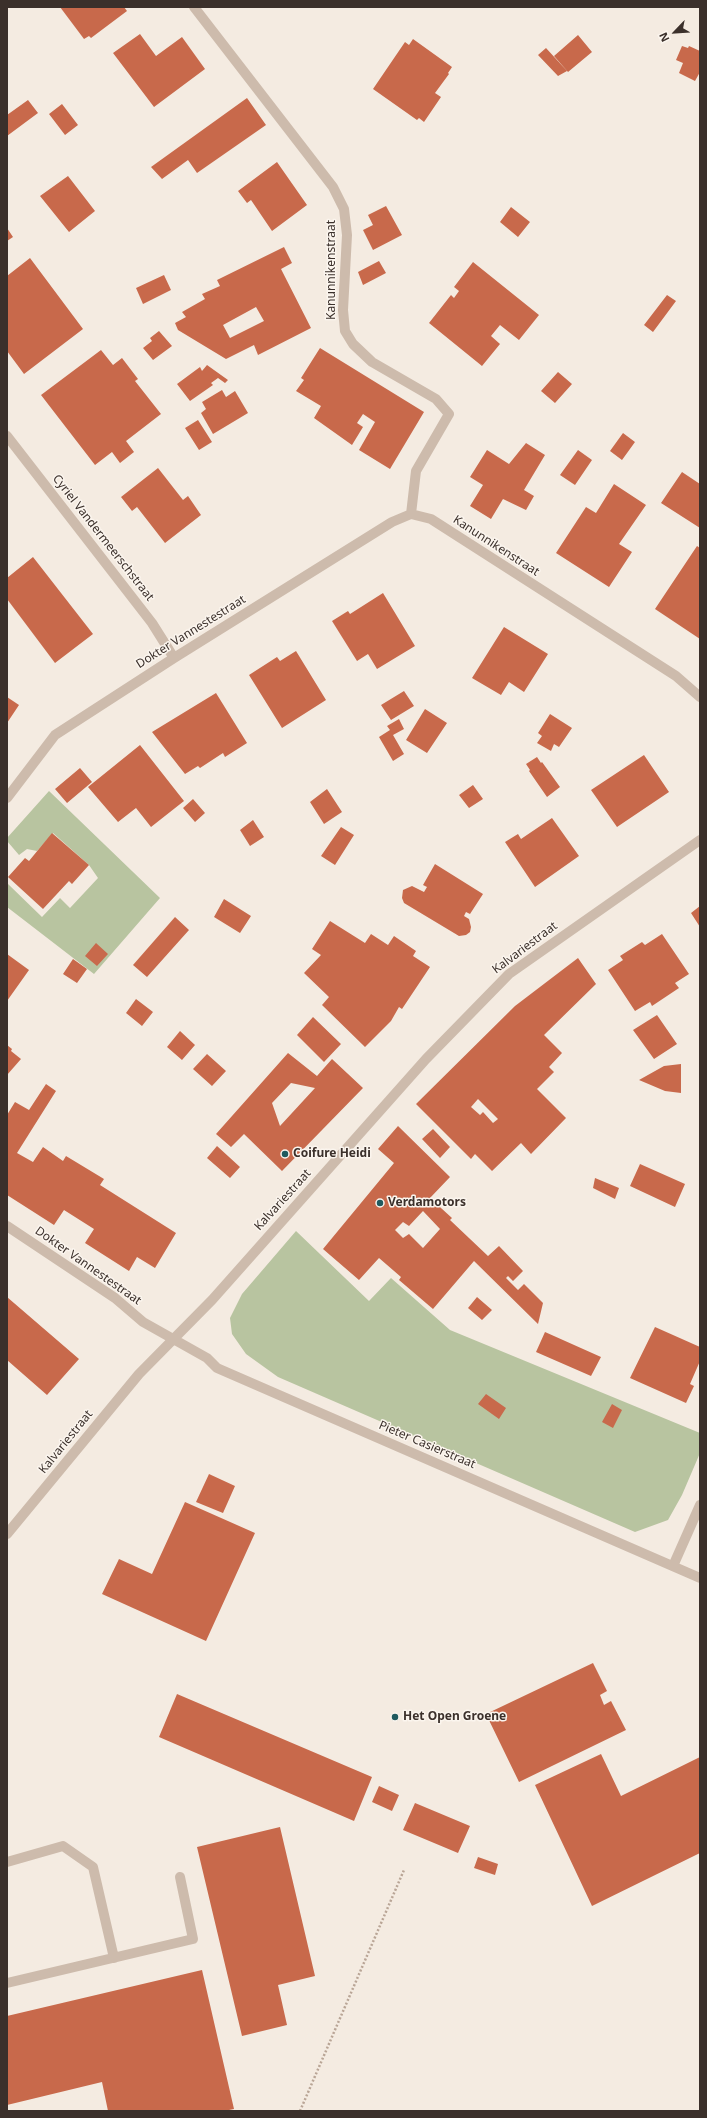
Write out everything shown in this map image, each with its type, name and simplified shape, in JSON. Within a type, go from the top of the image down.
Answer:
[{"type":"street","name":"Kanunnikenstraat","points":[[194,7],[333,187],[344,209],[346,235],[343,310],[345,331],[352,344],[372,362],[436,399],[449,414],[416,471],[411,514],[431,519],[676,676],[700,697]]},
{"type":"street","name":"Cyriel Vandermeerschstraat","points":[[7,436],[152,623],[174,658]]},
{"type":"street","name":"Dokter Vannestestraat","points":[[7,798],[55,735],[174,658],[392,522],[411,514]]},
{"type":"street","name":"Kalvariestraat","points":[[7,1534],[139,1374],[174,1341],[426,1059],[509,974],[700,840]]},
{"type":"street","name":"Dokter Vannestestraat","points":[[7,1226],[115,1298],[143,1322],[174,1341]]},
{"type":"street","name":"Pieter Casierstraat","points":[[174,1341],[207,1358],[217,1368],[700,1578]]},
{"type":"street","points":[[673,1566],[700,1505]]},
{"type":"street","points":[[7,1862],[63,1846],[93,1867],[114,1958]]},
{"type":"street","points":[[7,1983],[193,1939],[180,1877]]},
{"type":"path","points":[[300,2111],[404,1870]]},
{"type":"green space","points":[[49,791],[160,898],[94,974],[7,907],[7,883],[42,917],[60,898],[70,908],[98,878],[89,865],[53,833],[37,851],[27,849],[19,855],[7,841],[7,838]]},
{"type":"green space","points":[[296,1231],[369,1301],[391,1278],[450,1330],[700,1433],[700,1453],[682,1495],[668,1520],[635,1532],[278,1377],[246,1354],[232,1334],[230,1318],[242,1294]]},
{"type":"building","points":[[60,7],[124,7],[127,11],[91,38],[89,36],[84,39]]},
{"type":"building","points":[[140,34],[156,56],[182,37],[205,69],[154,107],[113,53]]},
{"type":"building","points":[[578,35],[592,52],[568,72],[554,56]]},
{"type":"building","points":[[413,39],[452,67],[448,73],[449,74],[435,93],[441,97],[424,122],[419,118],[417,120],[373,89],[405,42],[409,45]]},
{"type":"building","points":[[682,46],[688,48],[689,46],[700,51],[700,72],[695,81],[679,73],[683,63],[676,60]]},
{"type":"building","points":[[546,48],[567,71],[558,76],[538,55]]},
{"type":"building","points":[[247,98],[266,125],[197,173],[188,160],[162,179],[151,167]]},
{"type":"building","points":[[28,100],[38,113],[7,136],[7,115]]},
{"type":"building","points":[[62,104],[78,125],[65,135],[49,114]]},
{"type":"building","points":[[277,162],[307,205],[272,231],[251,200],[247,203],[238,191]]},
{"type":"building","points":[[68,176],[95,211],[69,232],[40,196]]},
{"type":"building","points":[[386,206],[402,235],[373,250],[363,230],[373,225],[368,215]]},
{"type":"building","points":[[511,207],[530,222],[518,237],[500,222]]},
{"type":"building","points":[[7,228],[13,237],[7,241]]},
{"type":"building","points":[[284,247],[292,263],[281,269],[311,328],[258,355],[254,345],[226,359],[178,330],[175,323],[186,317],[182,312],[205,299],[202,294],[220,286],[217,280]],"holes":[[[256,307],[264,321],[230,338],[223,325]]]},
{"type":"building","points":[[30,258],[83,329],[24,374],[7,351],[7,276]]},
{"type":"building","points":[[379,261],[386,273],[363,285],[358,272]]},
{"type":"building","points":[[473,262],[539,315],[519,340],[500,325],[491,336],[500,344],[482,366],[429,323],[451,295],[454,298],[459,291],[454,287]]},
{"type":"building","points":[[164,275],[171,290],[143,304],[136,288]]},
{"type":"building","points":[[667,295],[676,301],[653,332],[644,325]]},
{"type":"building","points":[[159,331],[172,346],[153,360],[143,348],[152,341],[150,338]]},
{"type":"building","points":[[320,348],[424,412],[390,469],[359,450],[375,422],[363,414],[357,423],[363,427],[352,445],[314,418],[321,406],[296,391],[304,380],[301,378]]},
{"type":"building","points":[[101,350],[113,365],[122,358],[138,379],[135,381],[161,414],[126,441],[134,452],[120,463],[112,452],[95,465],[41,395]]},
{"type":"building","points":[[207,365],[228,380],[225,383],[218,378],[211,383],[213,385],[190,401],[177,384],[200,367],[202,371]]},
{"type":"building","points":[[558,372],[572,384],[555,403],[541,391]]},
{"type":"building","points":[[222,390],[226,397],[235,391],[248,413],[213,434],[201,413],[206,409],[202,402]]},
{"type":"building","points":[[198,420],[212,442],[199,450],[185,428]]},
{"type":"building","points":[[623,433],[635,442],[622,460],[610,451]]},
{"type":"building","points":[[526,443],[545,455],[524,490],[534,496],[526,510],[503,499],[491,519],[470,506],[483,485],[470,477],[487,450],[509,464]]},
{"type":"building","points":[[578,450],[592,460],[575,485],[560,475]]},
{"type":"building","points":[[158,468],[183,500],[188,496],[201,515],[165,543],[137,507],[132,511],[121,497]]},
{"type":"building","points":[[682,472],[700,484],[700,528],[661,503]]},
{"type":"building","points":[[614,484],[646,505],[619,544],[632,552],[609,587],[556,553],[586,507],[596,513]]},
{"type":"building","points":[[697,546],[700,548],[700,639],[655,609]]},
{"type":"building","points":[[33,557],[93,634],[55,663],[7,599],[7,578]]},
{"type":"building","points":[[383,593],[415,646],[377,669],[368,654],[357,661],[332,621],[348,611],[350,614]]},
{"type":"building","points":[[504,627],[548,654],[524,692],[509,682],[501,695],[472,678]]},
{"type":"building","points":[[296,651],[326,700],[282,728],[249,675],[277,657],[280,661]]},
{"type":"building","points":[[404,691],[414,706],[391,720],[381,705]]},
{"type":"building","points":[[216,693],[247,743],[225,757],[223,753],[200,768],[198,766],[185,774],[152,732]]},
{"type":"building","points":[[7,697],[19,705],[7,723]]},
{"type":"building","points":[[425,709],[447,723],[427,753],[406,740]]},
{"type":"building","points":[[550,714],[572,728],[559,747],[554,744],[551,751],[537,743],[542,736],[538,733]]},
{"type":"building","points":[[399,719],[404,729],[393,735],[404,754],[393,761],[379,737],[390,730],[387,726]]},
{"type":"building","points":[[140,745],[184,801],[151,827],[136,808],[118,822],[88,787]]},
{"type":"building","points":[[644,755],[669,792],[617,827],[591,790]]},
{"type":"building","points":[[537,757],[560,787],[547,797],[529,771],[530,770],[526,764]]},
{"type":"building","points":[[80,768],[92,782],[67,803],[55,789]]},
{"type":"building","points":[[473,785],[483,799],[469,808],[459,795]]},
{"type":"building","points":[[327,789],[342,812],[324,824],[310,802]]},
{"type":"building","points":[[193,799],[205,813],[195,822],[183,808]]},
{"type":"building","points":[[552,818],[579,856],[535,887],[505,842],[518,834],[521,839]]},
{"type":"building","points":[[253,820],[264,837],[250,846],[240,830]]},
{"type":"building","points":[[341,827],[354,835],[335,865],[321,856]]},
{"type":"building","points":[[52,833],[89,865],[72,884],[69,881],[43,909],[8,877],[25,858],[29,861]]},
{"type":"building","points":[[435,864],[483,894],[470,914],[466,912],[464,916],[469,919],[471,927],[470,932],[466,935],[459,936],[404,903],[402,898],[403,890],[412,886],[424,892],[427,887],[423,885]]},
{"type":"building","points":[[224,899],[251,916],[240,933],[214,917]]},
{"type":"building","points":[[700,906],[700,927],[691,913]]},
{"type":"building","points":[[175,917],[189,930],[147,977],[133,965]]},
{"type":"building","points":[[330,921],[365,943],[371,934],[388,945],[394,936],[416,951],[413,956],[430,967],[402,1009],[399,1007],[391,1021],[365,1047],[322,1005],[329,997],[304,973],[321,955],[312,949]]},
{"type":"building","points":[[662,934],[689,974],[675,983],[679,988],[652,1006],[650,1002],[635,1011],[608,970],[623,960],[620,956],[642,942],[645,945]]},
{"type":"building","points":[[96,943],[108,954],[97,966],[85,956]]},
{"type":"building","points":[[7,954],[29,970],[7,1001]]},
{"type":"building","points":[[578,958],[596,984],[544,1035],[562,1053],[549,1067],[554,1072],[537,1089],[566,1118],[531,1154],[521,1143],[492,1171],[475,1154],[471,1159],[416,1104],[515,1006]],"holes":[[[478,1099],[498,1119],[493,1123],[483,1112],[480,1115],[471,1107]]]},
{"type":"building","points":[[73,959],[87,969],[77,983],[63,974]]},
{"type":"building","points":[[136,999],[153,1012],[142,1026],[126,1013]]},
{"type":"building","points":[[657,1015],[677,1044],[654,1059],[633,1030]]},
{"type":"building","points":[[313,1017],[341,1044],[324,1062],[297,1035]]},
{"type":"building","points":[[180,1031],[195,1045],[182,1060],[167,1047]]},
{"type":"building","points":[[7,1045],[12,1049],[11,1051],[21,1059],[7,1075]]},
{"type":"building","points":[[288,1053],[317,1076],[332,1059],[363,1088],[282,1171],[244,1134],[231,1147],[216,1134]],"holes":[[[291,1083],[315,1088],[280,1126],[272,1103]]]},
{"type":"building","points":[[207,1054],[226,1071],[212,1086],[193,1069]]},
{"type":"building","points":[[681,1064],[681,1093],[665,1091],[639,1080],[664,1066]]},
{"type":"building","points":[[46,1084],[56,1091],[17,1153],[33,1162],[43,1147],[63,1161],[66,1156],[104,1179],[100,1185],[176,1233],[155,1268],[137,1257],[129,1271],[85,1243],[94,1229],[64,1210],[54,1225],[7,1195],[7,1115],[15,1102],[29,1110]]},
{"type":"building","points":[[398,1126],[450,1177],[430,1198],[452,1218],[450,1220],[488,1256],[499,1246],[523,1271],[513,1281],[508,1276],[506,1278],[518,1290],[524,1284],[543,1303],[538,1324],[474,1261],[433,1309],[399,1280],[401,1277],[379,1258],[359,1280],[323,1249],[394,1163],[378,1149]],"holes":[[[423,1211],[440,1229],[423,1248],[409,1234],[403,1238],[395,1230],[403,1222],[409,1226]]]},
{"type":"building","points":[[433,1129],[450,1147],[440,1158],[422,1139]]},
{"type":"building","points":[[217,1146],[240,1167],[230,1178],[207,1158]]},
{"type":"building","points":[[640,1164],[685,1184],[675,1207],[630,1186]]},
{"type":"building","points":[[595,1178],[619,1188],[615,1199],[593,1188]]},
{"type":"building","points":[[7,1297],[79,1359],[47,1395],[7,1360]]},
{"type":"building","points":[[477,1297],[492,1310],[482,1320],[468,1308]]},
{"type":"building","points":[[655,1327],[700,1347],[700,1361],[690,1384],[694,1386],[686,1403],[630,1378]]},
{"type":"building","points":[[545,1332],[601,1357],[591,1376],[536,1352]]},
{"type":"building","points":[[486,1394],[506,1408],[499,1419],[478,1404]]},
{"type":"building","points":[[612,1404],[622,1410],[613,1428],[602,1422]]},
{"type":"building","points":[[209,1474],[235,1486],[223,1513],[196,1502]]},
{"type":"building","points":[[185,1502],[255,1533],[206,1641],[102,1594],[119,1559],[152,1574]]},
{"type":"building","points":[[593,1663],[607,1691],[600,1695],[604,1705],[611,1701],[626,1730],[519,1782],[486,1714]]},
{"type":"building","points":[[177,1694],[372,1777],[354,1821],[159,1737]]},
{"type":"building","points":[[601,1754],[621,1796],[700,1757],[700,1853],[592,1906],[535,1785]]},
{"type":"building","points":[[379,1786],[399,1795],[392,1811],[372,1802]]},
{"type":"building","points":[[415,1803],[470,1826],[458,1853],[403,1830]]},
{"type":"building","points":[[280,1827],[315,1976],[278,1985],[287,2025],[242,2036],[197,1847]]},
{"type":"building","points":[[478,1857],[498,1864],[495,1875],[474,1868]]},
{"type":"building","points":[[202,1970],[234,2109],[224,2111],[108,2111],[102,2082],[7,2105],[7,2016]]},
{"type":"place","name":"Coifure Heidi","points":[[285,1154]]},
{"type":"place","name":"Verdamotors","points":[[380,1203]]},
{"type":"place","name":"Het Open Groene","points":[[395,1717]]}]
